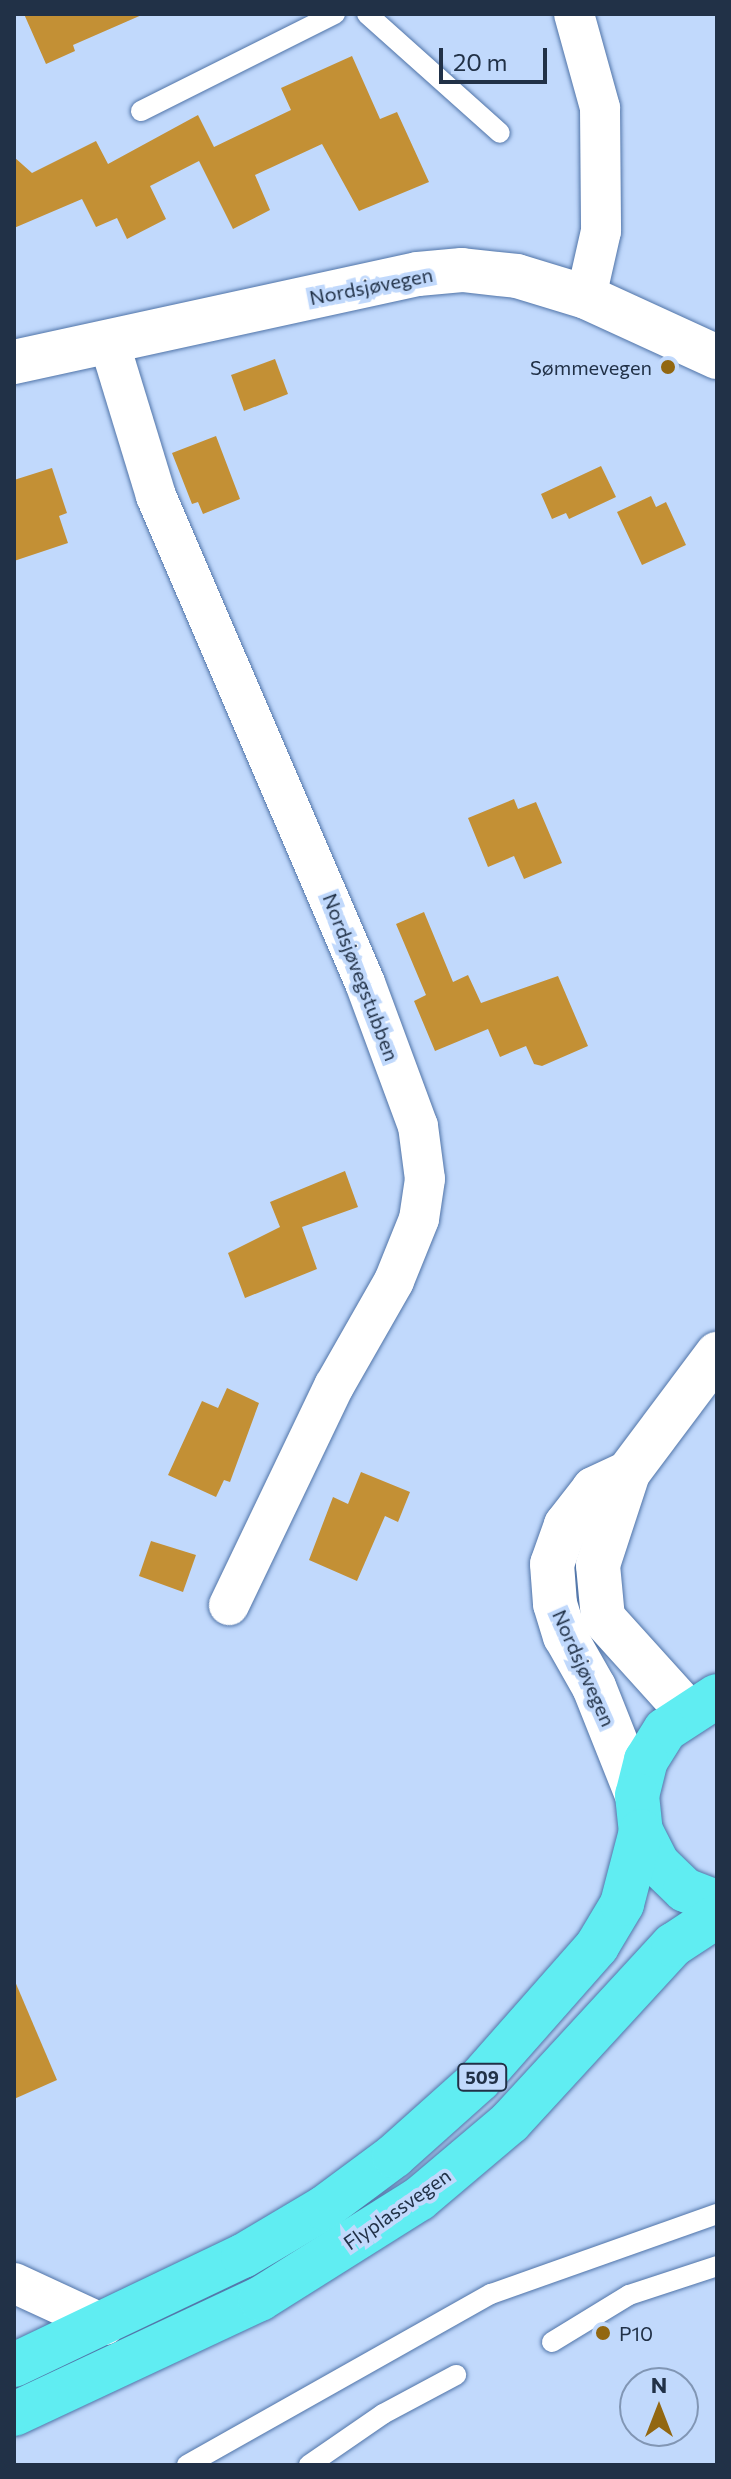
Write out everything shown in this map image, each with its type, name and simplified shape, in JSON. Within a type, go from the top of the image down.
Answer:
[{"type":"highway","name":"509","points":[[14,2365],[192,2283],[324,2208],[394,2156],[479,2080],[597,1946],[622,1904],[646,1760],[665,1730],[709,1702]]},
{"type":"highway","points":[[639,1813],[658,1864],[685,1890],[717,1902]]},
{"type":"highway","name":"Flyplassvegen","points":[[14,2414],[260,2299],[419,2199],[510,2122],[673,1945],[717,1916]]},
{"type":"street","points":[[574,14],[600,108],[601,231],[586,297]]},
{"type":"street","name":"Nordsjøvegen","points":[[14,362],[418,274],[462,270],[517,276],[586,297],[717,357]]},
{"type":"street","name":"Nordsjøvegstubben","points":[[109,342],[156,496],[365,983],[418,1126],[425,1179],[419,1219],[394,1281],[334,1386],[229,1605]]},
{"type":"street","name":"Nordsjøvegen","points":[[709,1702],[603,1618],[598,1565],[628,1473],[717,1354]]},
{"type":"street","name":"Nordsjøvegen","points":[[628,1473],[594,1489],[566,1525],[552,1564],[555,1604],[565,1636],[594,1687],[639,1813]]},
{"type":"street","points":[[14,2283],[105,2325]]},
{"type":"lane","points":[[141,111],[335,14]]},
{"type":"lane","points":[[367,14],[500,133]]},
{"type":"lane","points":[[188,2465],[491,2294],[717,2214]]},
{"type":"lane","points":[[552,2342],[629,2295],[717,2266]]},
{"type":"lane","points":[[309,2465],[383,2414],[456,2375]]},
{"type":"building","points":[[24,14],[144,14],[73,45],[75,51],[46,64]]},
{"type":"building","points":[[352,56],[380,119],[397,112],[429,182],[359,211],[322,144],[255,175],[270,210],[233,229],[199,161],[150,186],[166,219],[127,239],[117,218],[96,227],[82,199],[14,228],[14,157],[32,173],[96,141],[108,164],[198,115],[214,147],[291,110],[281,88]]},
{"type":"building","points":[[275,359],[288,394],[244,411],[231,375]]},
{"type":"building","points":[[216,436],[240,499],[203,514],[198,502],[192,504],[172,453]]},
{"type":"building","points":[[601,466],[616,497],[569,519],[566,513],[552,519],[541,494]]},
{"type":"building","points":[[52,468],[67,513],[59,516],[68,543],[14,561],[14,480]]},
{"type":"building","points":[[651,496],[656,507],[666,502],[686,545],[642,565],[617,512]]},
{"type":"building","points":[[514,799],[518,809],[536,802],[562,863],[524,879],[514,856],[488,867],[468,818]]},
{"type":"building","points":[[424,912],[453,982],[468,975],[481,1003],[558,976],[588,1046],[542,1066],[534,1064],[526,1046],[500,1057],[488,1029],[435,1051],[414,1001],[426,995],[396,924]]},
{"type":"building","points":[[345,1171],[358,1207],[302,1227],[317,1269],[245,1298],[228,1253],[280,1227],[270,1202]]},
{"type":"building","points":[[227,1388],[259,1403],[230,1482],[224,1480],[216,1497],[168,1475],[202,1401],[218,1408]]},
{"type":"building","points":[[361,1472],[410,1492],[398,1522],[385,1516],[357,1581],[309,1560],[333,1497],[348,1504]]},
{"type":"building","points":[[151,1541],[196,1555],[183,1592],[139,1576]]},
{"type":"building","points":[[14,1979],[57,2080],[14,2099]]},
{"type":"place","name":"Sømmevegen","points":[[668,367]]},
{"type":"place","name":"P10","points":[[603,2333]]}]
